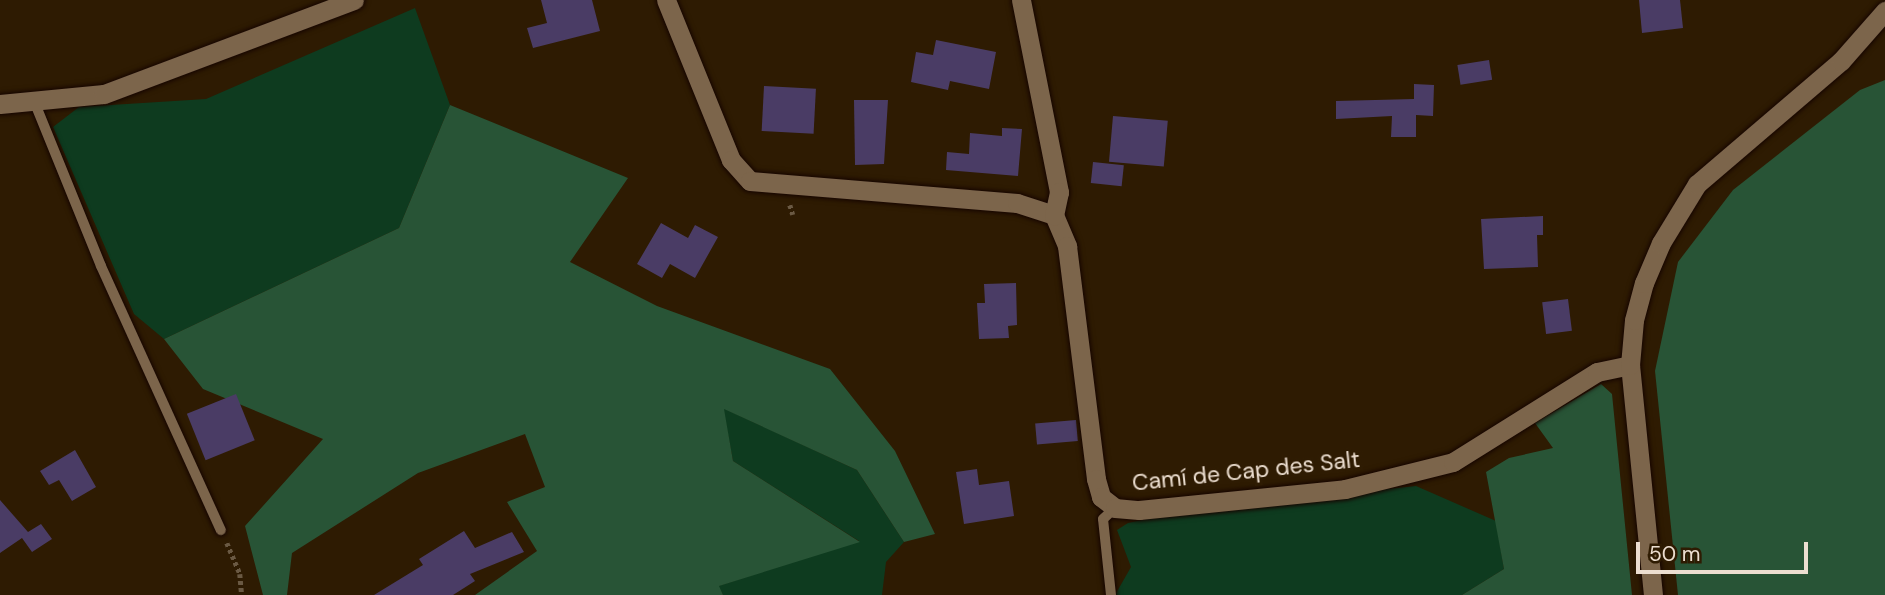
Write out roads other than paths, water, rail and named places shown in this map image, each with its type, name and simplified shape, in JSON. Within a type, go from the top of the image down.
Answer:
[{"type":"street","points":[[0,104],[104,94],[354,0]]},
{"type":"street","points":[[666,0],[731,160],[750,181],[1017,203],[1054,215],[1059,192],[1020,0]]},
{"type":"street","points":[[1653,595],[1630,365],[1634,320],[1644,283],[1661,243],[1697,184],[1841,61],[1885,11]]},
{"type":"street","name":"Camí de Cap des Salt","points":[[1054,215],[1068,246],[1096,479],[1101,497],[1115,508],[1139,510],[1345,489],[1453,462],[1597,372],[1630,365]]},
{"type":"lane","points":[[34,101],[101,265],[221,530]]},
{"type":"lane","points":[[1111,595],[1103,519],[1115,508]]}]
